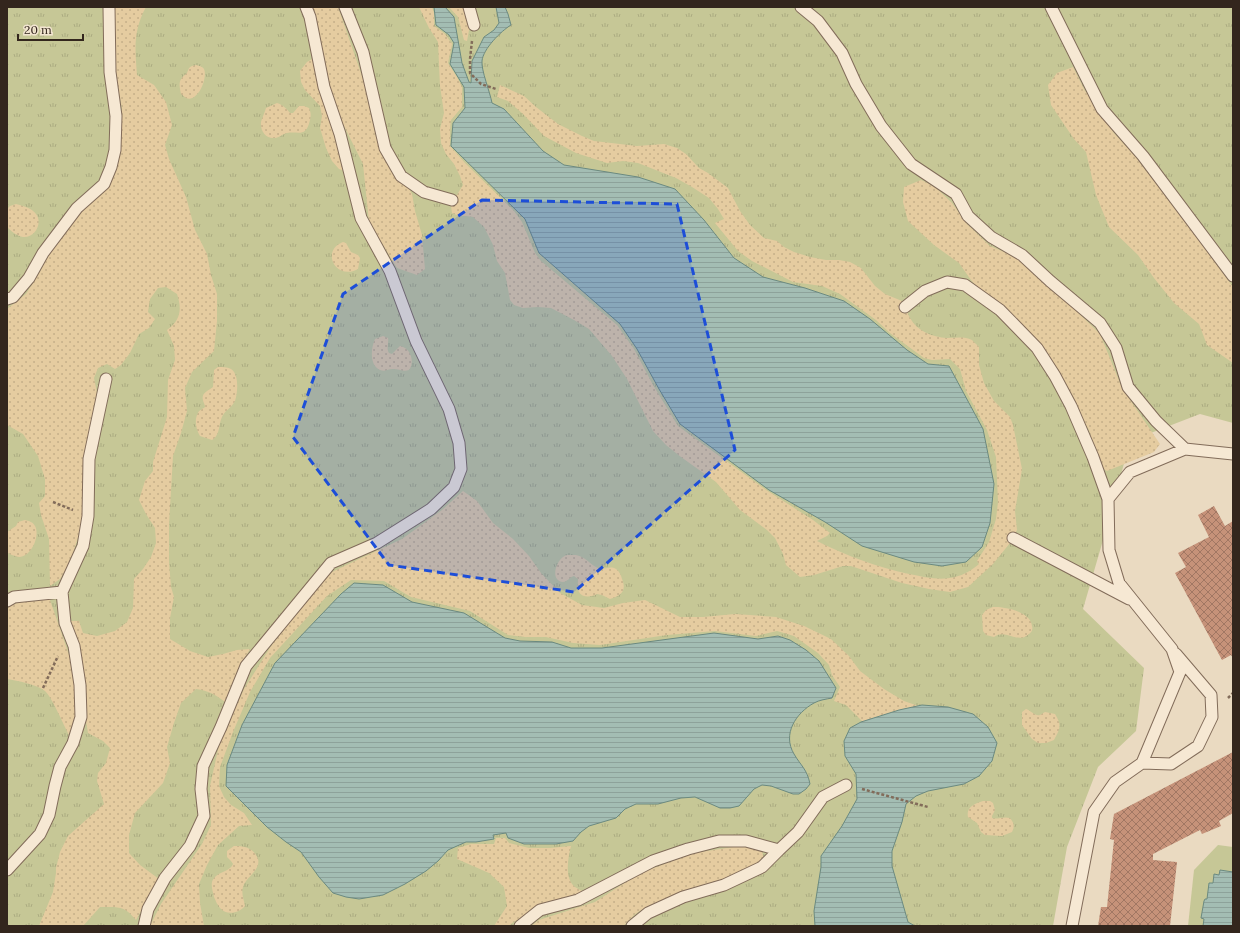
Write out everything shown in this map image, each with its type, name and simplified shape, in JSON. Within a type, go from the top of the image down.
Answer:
[{"type":"lane","points":[[7,300],[14,297],[29,278],[43,253],[77,208],[104,184],[111,167],[115,150],[116,116],[110,72],[109,7]]},
{"type":"lane","points":[[144,926],[148,909],[165,878],[190,846],[204,816],[201,789],[203,766],[246,666],[331,563],[377,543],[431,509],[454,487],[461,469],[459,443],[449,409],[416,341],[390,270],[361,218],[340,134],[324,87],[310,17],[306,7]]},
{"type":"lane","points":[[345,7],[363,52],[385,148],[401,176],[424,192],[452,200]]},
{"type":"lane","points":[[469,7],[474,25]]},
{"type":"lane","points":[[800,7],[818,21],[842,53],[856,84],[881,126],[911,164],[956,194],[968,216],[991,236],[1022,255],[1100,323],[1116,348],[1128,387],[1156,421],[1185,449]]},
{"type":"lane","points":[[1051,7],[1102,109],[1143,156],[1233,276]]},
{"type":"lane","points":[[905,307],[925,291],[947,282],[965,285],[1000,310],[1037,348],[1055,376],[1071,406],[1093,457],[1108,499],[1108,550],[1119,583],[1211,695],[1212,716],[1198,746],[1171,764],[1142,763]]},
{"type":"lane","points":[[7,870],[40,834],[49,814],[60,767],[73,743],[82,717],[77,662],[74,646],[65,623],[62,592],[83,546],[88,516],[89,459],[106,379]]},
{"type":"lane","points":[[1108,499],[1130,472],[1185,449],[1233,454]]},
{"type":"lane","points":[[1013,538],[1133,601]]},
{"type":"lane","points":[[7,602],[14,597],[62,592]]},
{"type":"lane","points":[[1072,926],[1094,812],[1115,782],[1142,763],[1180,672],[1172,649]]},
{"type":"lane","points":[[632,926],[648,913],[683,897],[724,885],[762,867],[798,832],[824,797],[846,784]]},
{"type":"lane","points":[[520,926],[540,910],[578,900],[653,861],[688,849],[719,841],[746,841],[779,850]]},
{"type":"path","points":[[474,25],[470,59],[470,74],[481,84],[496,89]]},
{"type":"path","points":[[846,784],[928,807]]},
{"type":"highlighted area","points":[[482,200],[677,204],[735,450],[574,592],[389,565],[293,437],[343,294]]},
{"type":"green space","points":[[7,7],[1233,7],[1233,423],[1200,414],[1130,441],[1083,609],[1144,668],[1136,731],[1098,767],[1067,847],[1053,926],[7,926]]},
{"type":"green space","points":[[1218,845],[1233,847],[1233,926],[1188,926],[1194,870]]},
{"type":"sand","points":[[115,7],[146,7],[137,32],[137,75],[154,85],[166,102],[172,125],[165,145],[169,159],[186,197],[195,230],[207,254],[211,275],[217,294],[217,321],[214,351],[192,372],[185,388],[187,411],[173,456],[169,525],[169,562],[171,587],[174,597],[170,618],[170,639],[190,651],[208,657],[237,650],[250,649],[238,669],[237,687],[225,702],[212,693],[196,689],[181,703],[167,747],[170,763],[163,783],[135,813],[129,835],[129,853],[140,865],[159,879],[136,920],[124,909],[100,907],[83,926],[39,926],[53,892],[60,852],[68,836],[104,804],[97,781],[98,773],[106,763],[110,748],[103,741],[88,733],[86,708],[70,628],[71,621],[79,621],[83,633],[97,636],[115,631],[127,622],[133,608],[134,579],[151,557],[156,543],[155,528],[139,500],[145,481],[153,471],[153,462],[167,417],[168,380],[175,360],[174,346],[167,330],[178,318],[180,309],[177,294],[166,287],[158,288],[150,299],[148,312],[155,319],[149,328],[139,334],[130,353],[121,365],[115,369],[107,364],[98,368],[94,378],[97,393],[95,413],[83,477],[82,524],[70,563],[60,579],[50,586],[49,539],[41,515],[39,503],[45,496],[45,479],[38,456],[23,434],[7,425],[7,309],[26,294],[41,270],[48,253],[82,210],[103,193],[114,173],[121,141],[122,109],[114,68]]},
{"type":"sand","points":[[313,7],[338,7],[364,82],[376,137],[384,156],[412,194],[422,235],[425,269],[417,275],[397,268],[369,222],[363,164],[343,124],[327,78]]},
{"type":"sand","points":[[419,7],[432,7],[434,13],[434,26],[445,34],[452,44],[448,63],[462,87],[462,107],[451,120],[450,146],[465,163],[514,211],[522,222],[535,253],[541,261],[617,325],[634,349],[653,385],[678,426],[766,490],[813,520],[830,533],[817,541],[840,552],[874,564],[897,571],[938,579],[962,575],[979,564],[977,561],[989,542],[996,519],[998,502],[996,457],[987,430],[966,391],[960,369],[950,359],[932,360],[924,358],[840,294],[822,286],[793,282],[752,261],[738,251],[715,223],[724,219],[709,198],[676,178],[638,163],[623,161],[607,163],[576,153],[544,136],[508,101],[497,97],[500,85],[524,96],[558,124],[594,141],[637,146],[664,144],[677,148],[686,154],[699,168],[728,188],[740,211],[750,225],[764,238],[777,241],[784,247],[794,252],[810,257],[850,262],[861,268],[875,286],[885,294],[902,301],[913,323],[921,330],[931,335],[941,337],[972,340],[979,347],[979,365],[984,383],[994,401],[1010,417],[1022,469],[1015,511],[1017,530],[1010,543],[993,564],[968,587],[950,592],[902,583],[851,566],[843,566],[814,575],[800,577],[786,565],[783,554],[775,538],[767,530],[740,510],[716,482],[666,445],[653,431],[627,379],[612,356],[589,329],[551,308],[523,308],[514,305],[510,300],[505,273],[497,261],[493,245],[484,227],[473,217],[459,216],[452,213],[452,203],[463,185],[454,164],[446,154],[441,143],[440,129],[444,113],[440,86],[438,42],[429,28]]},
{"type":"sand","points":[[449,7],[465,7],[470,25],[467,41],[464,40],[458,17]]},
{"type":"sand","points":[[314,58],[348,172],[339,169],[332,161],[320,128],[322,116],[320,106],[305,90],[301,82],[300,71],[307,62]]},
{"type":"sand","points":[[196,65],[204,69],[205,78],[201,89],[194,97],[190,99],[181,94],[180,81],[192,66]]},
{"type":"sand","points":[[1073,67],[1085,91],[1102,109],[1113,132],[1135,156],[1233,287],[1233,363],[1207,345],[1199,324],[1174,303],[1138,255],[1109,227],[1096,195],[1086,152],[1074,139],[1051,105],[1048,85],[1057,73]]},
{"type":"sand","points":[[277,103],[290,113],[293,113],[299,106],[309,108],[311,117],[306,129],[302,132],[285,134],[276,138],[266,136],[261,125],[261,120],[266,108]]},
{"type":"sand","points":[[921,180],[934,186],[952,203],[967,224],[990,246],[1016,257],[1063,298],[1100,334],[1122,388],[1160,444],[1154,452],[1107,471],[1102,468],[1096,456],[1089,430],[1078,412],[1067,387],[971,280],[959,263],[934,245],[908,221],[903,202],[904,187]]},
{"type":"sand","points":[[16,204],[32,210],[38,218],[39,222],[37,229],[34,233],[27,237],[19,236],[7,227],[7,209]]},
{"type":"sand","points":[[343,242],[346,243],[351,252],[358,255],[360,258],[358,269],[350,272],[343,271],[334,263],[332,258],[333,252],[336,246]]},
{"type":"sand","points":[[383,336],[388,338],[389,353],[392,354],[400,346],[407,349],[412,359],[409,370],[405,371],[393,369],[383,371],[376,368],[372,356],[373,347],[375,339]]},
{"type":"sand","points":[[218,367],[228,368],[234,371],[237,379],[237,393],[235,401],[221,418],[217,435],[212,440],[200,436],[196,422],[200,410],[205,407],[203,396],[205,392],[213,387],[214,370]]},
{"type":"sand","points":[[463,491],[477,501],[493,523],[513,539],[529,556],[541,573],[560,593],[582,605],[604,608],[623,603],[645,600],[680,617],[703,617],[735,614],[776,617],[804,626],[831,639],[849,656],[860,671],[884,689],[904,701],[924,708],[864,723],[846,705],[834,701],[840,687],[832,675],[829,665],[818,653],[794,636],[777,631],[756,636],[715,631],[667,635],[600,645],[573,643],[546,637],[508,635],[470,611],[411,597],[384,581],[351,580],[327,596],[270,658],[250,692],[233,732],[220,767],[219,786],[224,797],[231,805],[244,813],[252,825],[239,826],[218,845],[207,865],[199,884],[200,903],[204,926],[150,926],[161,904],[202,844],[211,825],[210,786],[220,741],[244,689],[273,643],[330,573],[402,539],[442,510]]},
{"type":"sand","points":[[25,520],[29,521],[35,526],[35,542],[29,552],[25,555],[20,557],[9,554],[6,549],[7,532],[16,526],[18,522]]},
{"type":"sand","points":[[567,555],[576,555],[598,568],[613,568],[617,570],[624,587],[620,595],[610,599],[597,594],[585,596],[580,594],[578,579],[574,576],[564,582],[559,581],[555,574],[560,560]]},
{"type":"sand","points":[[40,598],[50,600],[70,658],[76,696],[75,720],[69,735],[45,691],[32,685],[7,679],[7,608],[14,604]]},
{"type":"sand","points":[[993,607],[1010,609],[1027,617],[1030,621],[1032,631],[1025,637],[1021,638],[1003,634],[994,637],[986,635],[983,631],[982,615],[986,610]]},
{"type":"sand","points":[[1026,709],[1038,715],[1045,712],[1055,714],[1059,721],[1059,727],[1058,733],[1054,740],[1046,743],[1038,743],[1032,739],[1022,725],[1022,712]]},
{"type":"sand","points":[[983,801],[990,801],[993,803],[995,810],[992,818],[1010,818],[1014,825],[1012,832],[1002,836],[985,835],[981,832],[977,823],[968,817],[968,811],[971,806]]},
{"type":"sand","points":[[496,838],[505,838],[509,843],[529,848],[571,846],[568,862],[569,878],[575,887],[589,894],[537,909],[509,926],[494,926],[507,906],[504,887],[489,873],[457,859],[458,848],[471,844],[494,844]]},
{"type":"sand","points":[[234,846],[252,850],[256,855],[258,864],[257,868],[242,889],[245,906],[236,912],[229,913],[218,906],[214,897],[212,882],[216,876],[229,869],[233,864],[227,857],[227,851]]},
{"type":"sand","points":[[740,846],[762,851],[764,859],[755,866],[736,876],[679,894],[639,911],[623,926],[531,926],[539,920],[595,902],[640,873],[694,853]]},
{"type":"shaded area","points":[[434,7],[445,7],[454,17],[462,63],[469,82],[471,83],[472,61],[484,37],[494,30],[499,23],[496,7],[505,7],[511,25],[502,31],[489,46],[483,56],[482,65],[484,75],[492,103],[504,109],[543,151],[564,165],[638,177],[675,189],[704,220],[734,258],[763,277],[805,288],[844,301],[870,319],[907,350],[928,364],[949,366],[983,429],[994,484],[990,523],[982,547],[966,562],[942,566],[914,562],[862,546],[825,522],[769,490],[680,424],[637,349],[620,324],[539,253],[525,219],[451,146],[453,123],[465,108],[464,87],[450,64],[454,43],[449,35],[436,25]]},
{"type":"shaded area","points":[[354,583],[383,585],[412,602],[464,613],[505,638],[520,641],[552,642],[571,648],[602,648],[714,633],[758,639],[778,636],[790,640],[806,650],[819,661],[836,688],[832,698],[816,702],[807,707],[797,718],[790,732],[791,746],[794,754],[805,771],[810,784],[799,794],[793,794],[771,786],[762,785],[754,789],[739,806],[730,808],[720,808],[695,797],[681,798],[658,804],[636,804],[625,809],[616,818],[589,826],[573,841],[556,844],[524,844],[508,838],[506,833],[493,835],[494,839],[466,842],[448,850],[426,871],[383,895],[359,899],[333,893],[301,852],[267,827],[226,786],[227,765],[242,725],[275,663],[341,594]]},
{"type":"shaded area","points":[[922,705],[948,707],[973,714],[988,727],[997,743],[992,761],[979,776],[964,784],[928,791],[916,796],[906,804],[902,822],[892,851],[892,866],[908,922],[915,926],[815,926],[814,911],[821,867],[821,856],[842,826],[857,799],[856,774],[845,756],[844,741],[850,728],[861,722],[899,710]]},
{"type":"shaded area","points":[[1220,870],[1233,872],[1233,926],[1203,926],[1204,919],[1201,918],[1204,901],[1207,899],[1209,883],[1213,883],[1214,874],[1219,875]]},
{"type":"building","points":[[1214,506],[1225,526],[1233,521],[1233,658],[1231,655],[1222,660],[1175,573],[1186,567],[1178,553],[1209,537],[1198,515]]},
{"type":"building","points":[[1233,752],[1233,813],[1219,821],[1221,826],[1202,834],[1200,830],[1153,854],[1153,860],[1177,862],[1170,926],[1098,926],[1101,907],[1107,907],[1114,840],[1110,839],[1114,814]]}]
